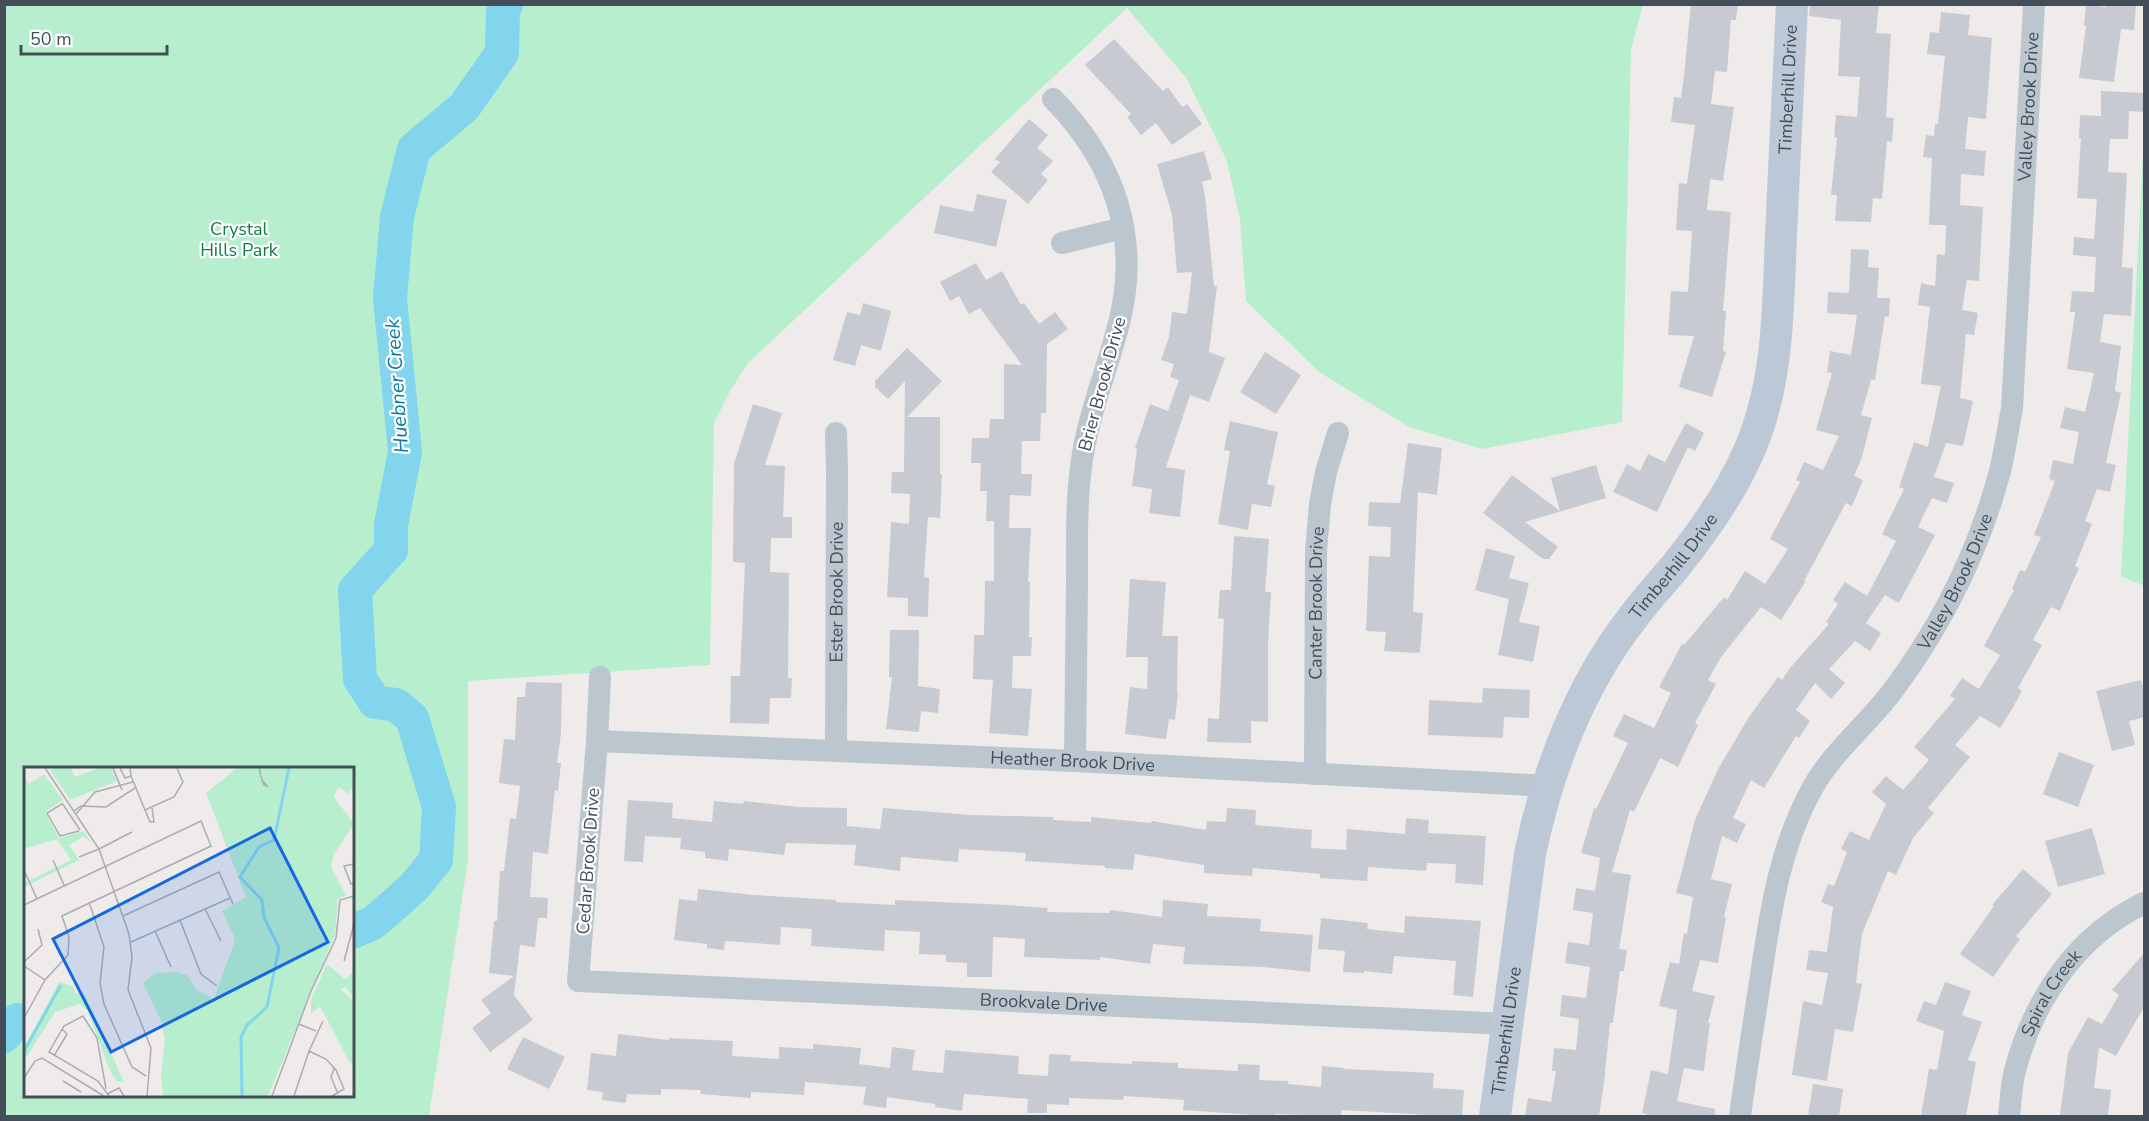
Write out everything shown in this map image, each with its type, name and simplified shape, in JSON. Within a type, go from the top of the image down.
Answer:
[{"type":"street","name":"Timberhill Drive","points":[[1495,1116],[1530,855],[1538,817],[1548,786],[1580,705],[1599,667],[1630,620],[1678,563],[1711,518],[1744,462],[1761,422],[1776,350],[1792,4]]},
{"type":"street","name":"Valley Brook Drive","points":[[1740,1116],[1764,955],[1784,853],[1814,785],[1836,756],[1893,691],[1928,640],[1958,586],[1982,529],[2000,469],[2012,408],[2034,4]]},
{"type":"street","name":"Brier Brook Drive","points":[[1053,99],[1075,121],[1101,161],[1115,194],[1126,252],[1124,299],[1095,401],[1081,466],[1075,761]]},
{"type":"street","points":[[1062,243],[1123,228]]},
{"type":"street","name":"Ester Brook Drive","points":[[836,433],[836,751]]},
{"type":"street","name":"Canter Brook Drive","points":[[1316,774],[1316,552],[1326,472],[1338,433]]},
{"type":"street","name":"Cedar Brook Drive","points":[[579,981],[600,677]]},
{"type":"street","name":"Heather Brook Drive","points":[[597,741],[1075,761],[1548,786]]},
{"type":"street","name":"Spiral Creek","points":[[2009,1116],[2015,1069],[2027,1030],[2049,989],[2076,953],[2092,938],[2114,921],[2145,903]]},
{"type":"street","name":"Brookvale Drive","points":[[579,981],[1508,1024]]},
{"type":"green space","name":"Crystal Hills Park","points":[[4,5],[1643,5],[1631,50],[1622,422],[1482,449],[1409,427],[1319,372],[1246,301],[1240,218],[1226,159],[1187,79],[1127,8],[747,364],[714,423],[710,665],[468,681],[468,860],[429,1116],[5,1116]]},
{"type":"green space","points":[[2144,134],[2144,586],[2121,576]]},
{"type":"building","points":[[1691,4],[1738,4],[1736,20],[1731,20],[1727,72],[1715,71],[1711,104],[1734,107],[1723,181],[1710,179],[1707,210],[1731,212],[1723,311],[1726,311],[1723,351],[1726,352],[1712,397],[1679,387],[1694,336],[1668,335],[1671,291],[1688,292],[1692,231],[1676,230],[1679,183],[1687,184],[1695,125],[1671,122],[1674,97],[1681,98]]},
{"type":"building","points":[[1810,4],[1879,4],[1876,33],[1891,34],[1886,117],[1894,118],[1892,142],[1887,141],[1882,199],[1873,198],[1871,222],[1835,221],[1837,195],[1831,195],[1837,138],[1834,137],[1836,115],[1857,117],[1860,77],[1838,76],[1841,20],[1809,16]]},
{"type":"building","points":[[2106,4],[2136,4],[2134,30],[2121,29],[2114,82],[2079,78],[2086,26],[2084,25],[2086,5],[2106,7]]},
{"type":"building","points":[[1941,12],[1970,15],[1968,35],[1992,38],[1986,119],[1968,117],[1965,149],[1986,151],[1984,176],[1961,174],[1960,205],[1983,207],[1979,281],[1967,280],[1962,310],[1978,313],[1974,335],[1966,334],[1960,398],[1973,401],[1963,446],[1946,443],[1934,477],[1954,483],[1947,503],[1932,498],[1918,527],[1935,535],[1899,603],[1885,595],[1866,623],[1881,633],[1870,651],[1855,641],[1829,669],[1845,683],[1831,699],[1815,683],[1796,710],[1810,721],[1799,738],[1796,736],[1764,788],[1751,780],[1733,818],[1746,824],[1737,843],[1722,836],[1711,879],[1732,884],[1724,917],[1726,917],[1718,963],[1700,960],[1692,991],[1715,996],[1708,1023],[1710,1023],[1704,1071],[1684,1068],[1677,1101],[1715,1109],[1715,1116],[1647,1116],[1642,1113],[1651,1070],[1668,1074],[1677,1010],[1659,1006],[1670,962],[1679,964],[1684,933],[1687,934],[1693,897],[1676,893],[1695,820],[1718,769],[1749,717],[1778,677],[1782,680],[1829,624],[1826,622],[1838,604],[1833,600],[1845,582],[1867,596],[1896,541],[1882,534],[1904,489],[1899,487],[1914,442],[1928,447],[1941,386],[1921,384],[1930,307],[1918,305],[1921,283],[1935,286],[1937,254],[1945,255],[1946,225],[1929,225],[1932,158],[1923,157],[1926,135],[1934,136],[1935,124],[1938,124],[1945,56],[1927,54],[1930,32],[1939,33]]},
{"type":"building","points":[[1114,39],[1163,91],[1168,87],[1182,107],[1187,104],[1202,124],[1172,145],[1156,123],[1141,135],[1127,117],[1131,114],[1085,65]]},
{"type":"building","points":[[2101,91],[2144,93],[2143,112],[2129,111],[2128,139],[2110,139],[2108,172],[2127,173],[2122,267],[2133,268],[2131,316],[2104,314],[2100,342],[2121,346],[2115,391],[2121,393],[2106,463],[2116,465],[2110,492],[2097,489],[2085,521],[2092,524],[2075,566],[2079,568],[2060,611],[2051,607],[2033,640],[2042,645],[2018,688],[2022,691],[2012,709],[2000,728],[1980,716],[1955,745],[1970,757],[1928,808],[1934,813],[1913,838],[1896,875],[1888,871],[1862,934],[1856,983],[1862,984],[1853,1032],[1835,1029],[1827,1081],[1792,1075],[1803,1001],[1822,1005],[1828,973],[1806,970],[1809,950],[1827,952],[1833,907],[1821,902],[1828,884],[1834,886],[1847,852],[1841,849],[1850,831],[1869,840],[1886,804],[1872,792],[1886,776],[1903,790],[1929,760],[1914,747],[1955,699],[1950,696],[1962,678],[1979,689],[2000,655],[1984,646],[2014,590],[2012,589],[2020,570],[2025,572],[2041,537],[2034,535],[2055,481],[2049,479],[2053,460],[2073,464],[2079,432],[2060,428],[2065,407],[2085,412],[2094,373],[2067,369],[2075,312],[2070,312],[2072,291],[2094,292],[2096,257],[2073,255],[2074,237],[2094,239],[2097,199],[2077,198],[2081,138],[2079,138],[2080,115],[2101,116]]},
{"type":"building","points":[[1029,119],[1048,135],[1037,148],[1053,161],[1041,174],[1048,180],[1028,204],[991,172],[1000,162],[995,159]]},
{"type":"building","points":[[1204,151],[1212,179],[1202,182],[1214,286],[1217,286],[1209,352],[1225,358],[1209,402],[1190,395],[1166,467],[1185,470],[1180,517],[1149,513],[1152,489],[1132,486],[1137,449],[1135,448],[1150,404],[1168,411],[1179,380],[1170,377],[1174,364],[1161,360],[1169,337],[1172,312],[1187,314],[1192,272],[1177,273],[1172,215],[1157,164]]},
{"type":"building","points":[[977,194],[1007,200],[996,247],[934,233],[940,205],[973,212]]},
{"type":"building","points":[[1851,249],[1869,250],[1868,267],[1879,268],[1877,298],[1890,298],[1889,317],[1885,316],[1875,380],[1871,380],[1861,415],[1872,418],[1862,457],[1854,476],[1863,480],[1852,506],[1846,503],[1804,581],[1806,581],[1781,620],[1761,607],[1721,657],[1708,680],[1716,684],[1695,723],[1698,725],[1678,767],[1660,758],[1634,812],[1630,810],[1612,872],[1631,875],[1619,949],[1627,950],[1624,971],[1620,971],[1613,1023],[1610,1023],[1599,1116],[1525,1116],[1528,1098],[1551,1102],[1556,1071],[1552,1071],[1554,1048],[1576,1050],[1579,1019],[1560,1016],[1562,995],[1586,998],[1590,967],[1565,963],[1568,942],[1589,945],[1593,913],[1573,910],[1576,888],[1595,891],[1600,858],[1581,853],[1594,808],[1596,809],[1628,743],[1613,736],[1624,714],[1654,728],[1671,693],[1659,687],[1682,644],[1684,645],[1724,597],[1727,600],[1745,571],[1765,584],[1788,549],[1770,539],[1800,482],[1796,480],[1804,462],[1823,470],[1839,436],[1816,430],[1832,373],[1827,372],[1830,351],[1851,355],[1857,315],[1827,313],[1828,292],[1849,293]]},
{"type":"building","points":[[976,263],[986,280],[1002,271],[1021,305],[1024,303],[1039,324],[1055,312],[1068,329],[1047,344],[1046,413],[1041,413],[1040,441],[1022,441],[1021,474],[1032,474],[1031,496],[1010,495],[1009,528],[1031,528],[1028,582],[1030,582],[1031,656],[1013,656],[1012,688],[1032,689],[1028,736],[989,733],[993,680],[973,679],[974,635],[984,635],[985,581],[994,581],[994,521],[986,521],[987,491],[980,491],[981,463],[971,463],[972,438],[989,438],[990,419],[1004,419],[1004,364],[1022,365],[980,308],[969,314],[959,296],[950,301],[940,282]]},
{"type":"building","points":[[863,303],[891,311],[881,351],[861,345],[855,366],[833,360],[847,312],[860,315]]},
{"type":"building","points":[[907,348],[942,381],[907,417],[940,417],[940,474],[942,474],[940,518],[928,517],[924,577],[929,578],[928,617],[908,616],[908,598],[887,597],[891,522],[909,524],[910,494],[891,493],[892,472],[904,472],[905,381],[888,399],[875,387],[875,381]]},
{"type":"building","points":[[1265,352],[1301,375],[1276,414],[1240,392]]},
{"type":"building","points":[[753,404],[782,413],[765,465],[785,466],[783,517],[792,517],[792,538],[771,538],[770,572],[789,573],[788,678],[792,678],[791,698],[770,698],[769,724],[730,723],[731,676],[740,676],[745,563],[733,562],[734,464]]},
{"type":"building","points":[[1230,421],[1278,432],[1267,484],[1275,486],[1271,507],[1252,504],[1248,530],[1218,524],[1230,451],[1224,450]]},
{"type":"building","points":[[1686,423],[1704,433],[1695,451],[1688,447],[1657,512],[1613,492],[1627,464],[1640,471],[1648,454],[1665,462]]},
{"type":"building","points":[[1408,443],[1442,448],[1437,495],[1418,492],[1413,612],[1423,613],[1420,652],[1416,653],[1384,651],[1386,632],[1366,631],[1369,556],[1390,557],[1391,527],[1368,526],[1369,502],[1400,503]]},
{"type":"building","points":[[1596,465],[1606,498],[1525,522],[1558,547],[1549,559],[1543,559],[1483,513],[1512,475],[1560,511],[1551,478]]},
{"type":"building","points":[[1234,536],[1269,539],[1265,592],[1271,592],[1268,722],[1251,721],[1251,743],[1207,742],[1208,718],[1219,719],[1224,619],[1218,618],[1220,590],[1231,590]]},
{"type":"building","points":[[1486,548],[1515,556],[1509,578],[1529,583],[1519,622],[1540,626],[1533,662],[1498,655],[1509,599],[1475,590]]},
{"type":"building","points":[[1130,579],[1166,582],[1162,636],[1178,636],[1178,693],[1175,720],[1169,719],[1166,739],[1125,734],[1130,687],[1147,689],[1148,657],[1126,657]]},
{"type":"building","points":[[890,630],[919,630],[918,686],[940,689],[938,713],[921,711],[919,732],[886,729],[892,677],[889,677]]},
{"type":"building","points":[[2141,680],[2145,693],[2145,717],[2129,721],[2135,745],[2112,751],[2096,691]]},
{"type":"building","points":[[526,682],[562,683],[561,733],[557,763],[561,763],[558,791],[555,790],[548,854],[533,852],[530,897],[548,898],[547,918],[538,918],[535,947],[520,945],[514,995],[533,1020],[490,1052],[472,1028],[491,1013],[481,1000],[514,976],[489,973],[494,921],[497,921],[500,871],[504,871],[510,818],[516,819],[520,786],[499,783],[504,739],[515,740],[517,697],[525,697]]},
{"type":"building","points":[[1483,688],[1530,690],[1529,718],[1504,717],[1503,738],[1428,735],[1429,700],[1482,703]]},
{"type":"building","points":[[2059,752],[2094,765],[2078,807],[2043,794]]},
{"type":"building","points":[[628,800],[673,803],[672,818],[712,822],[714,801],[847,808],[847,826],[880,829],[883,808],[972,815],[1053,817],[1053,820],[1091,822],[1091,817],[1151,823],[1152,821],[1206,830],[1207,821],[1226,822],[1227,808],[1256,810],[1255,825],[1312,830],[1311,848],[1346,850],[1347,829],[1405,834],[1406,818],[1429,820],[1428,833],[1486,836],[1483,885],[1455,883],[1456,864],[1427,863],[1426,871],[1368,867],[1367,881],[1320,878],[1320,874],[1253,868],[1252,876],[1204,873],[1204,865],[1135,854],[1133,870],[1025,861],[1026,853],[959,849],[958,862],[901,857],[900,871],[854,865],[856,845],[786,843],[784,855],[729,849],[728,861],[705,858],[705,852],[680,849],[681,838],[645,836],[643,862],[624,861]]},
{"type":"building","points":[[2092,828],[2105,874],[2058,887],[2045,841]]},
{"type":"building","points":[[2023,869],[2052,894],[2016,936],[2020,939],[1993,977],[1960,954],[1994,906],[1992,905]]},
{"type":"building","points":[[698,889],[836,900],[836,902],[895,905],[895,900],[1007,905],[1048,908],[1047,912],[1110,913],[1110,910],[1162,917],[1163,900],[1208,904],[1207,916],[1261,919],[1260,931],[1313,935],[1310,972],[1263,967],[1183,964],[1185,947],[1153,944],[1150,964],[1100,957],[1100,960],[1024,957],[1025,939],[993,937],[992,977],[967,977],[967,963],[946,962],[946,955],[919,954],[920,932],[885,930],[884,951],[811,946],[812,929],[781,927],[780,945],[725,941],[724,950],[707,948],[707,944],[674,940],[679,899],[697,901]]},
{"type":"building","points":[[1405,916],[1481,921],[1473,997],[1453,995],[1456,961],[1394,956],[1392,974],[1364,971],[1364,973],[1343,972],[1345,951],[1318,949],[1321,918],[1368,923],[1367,929],[1404,933]]},
{"type":"building","points":[[2145,952],[2145,1005],[2116,1056],[2099,1047],[2094,1088],[2111,1090],[2108,1116],[2060,1116],[2068,1053],[2088,1017],[2102,1024],[2119,995],[2112,990]]},
{"type":"building","points":[[1945,982],[1971,991],[1962,1015],[1982,1022],[1968,1060],[1976,1062],[1966,1116],[1921,1116],[1929,1069],[1937,1070],[1944,1031],[1916,1021],[1924,1001],[1936,1005]]},
{"type":"building","points":[[618,1034],[669,1040],[669,1038],[733,1041],[732,1056],[779,1059],[779,1047],[813,1049],[813,1044],[861,1048],[859,1064],[890,1068],[892,1047],[915,1050],[912,1070],[943,1073],[945,1050],[1019,1056],[1018,1074],[1048,1076],[1049,1054],[1071,1055],[1070,1061],[1132,1064],[1132,1061],[1178,1063],[1178,1068],[1238,1071],[1238,1064],[1260,1065],[1259,1080],[1288,1081],[1288,1084],[1321,1087],[1322,1066],[1434,1073],[1433,1088],[1464,1090],[1462,1116],[1342,1110],[1341,1116],[1254,1115],[1183,1110],[1184,1100],[1124,1096],[1123,1100],[1069,1098],[1069,1105],[1047,1104],[1047,1113],[1027,1113],[1028,1099],[964,1094],[962,1111],[935,1107],[935,1104],[887,1097],[886,1108],[863,1105],[866,1087],[805,1082],[804,1095],[751,1092],[751,1098],[700,1094],[701,1090],[661,1089],[661,1095],[627,1094],[626,1103],[602,1100],[603,1092],[587,1090],[591,1053],[616,1056]]},
{"type":"building","points":[[523,1037],[565,1057],[549,1089],[507,1069]]},
{"type":"building","points":[[1813,1084],[1843,1089],[1839,1116],[1808,1116]]},
{"type":"waterway","name":"Huebner Creek","points":[[354,931],[373,923],[413,888],[436,860],[439,807],[412,718],[396,705],[375,702],[360,679],[355,590],[391,550],[391,525],[405,452],[390,298],[397,217],[414,149],[464,107],[502,53],[503,12],[506,4]]},
{"type":"waterway","name":"Huebner Creek","points":[[4,1036],[18,1020],[24,1021]]}]
